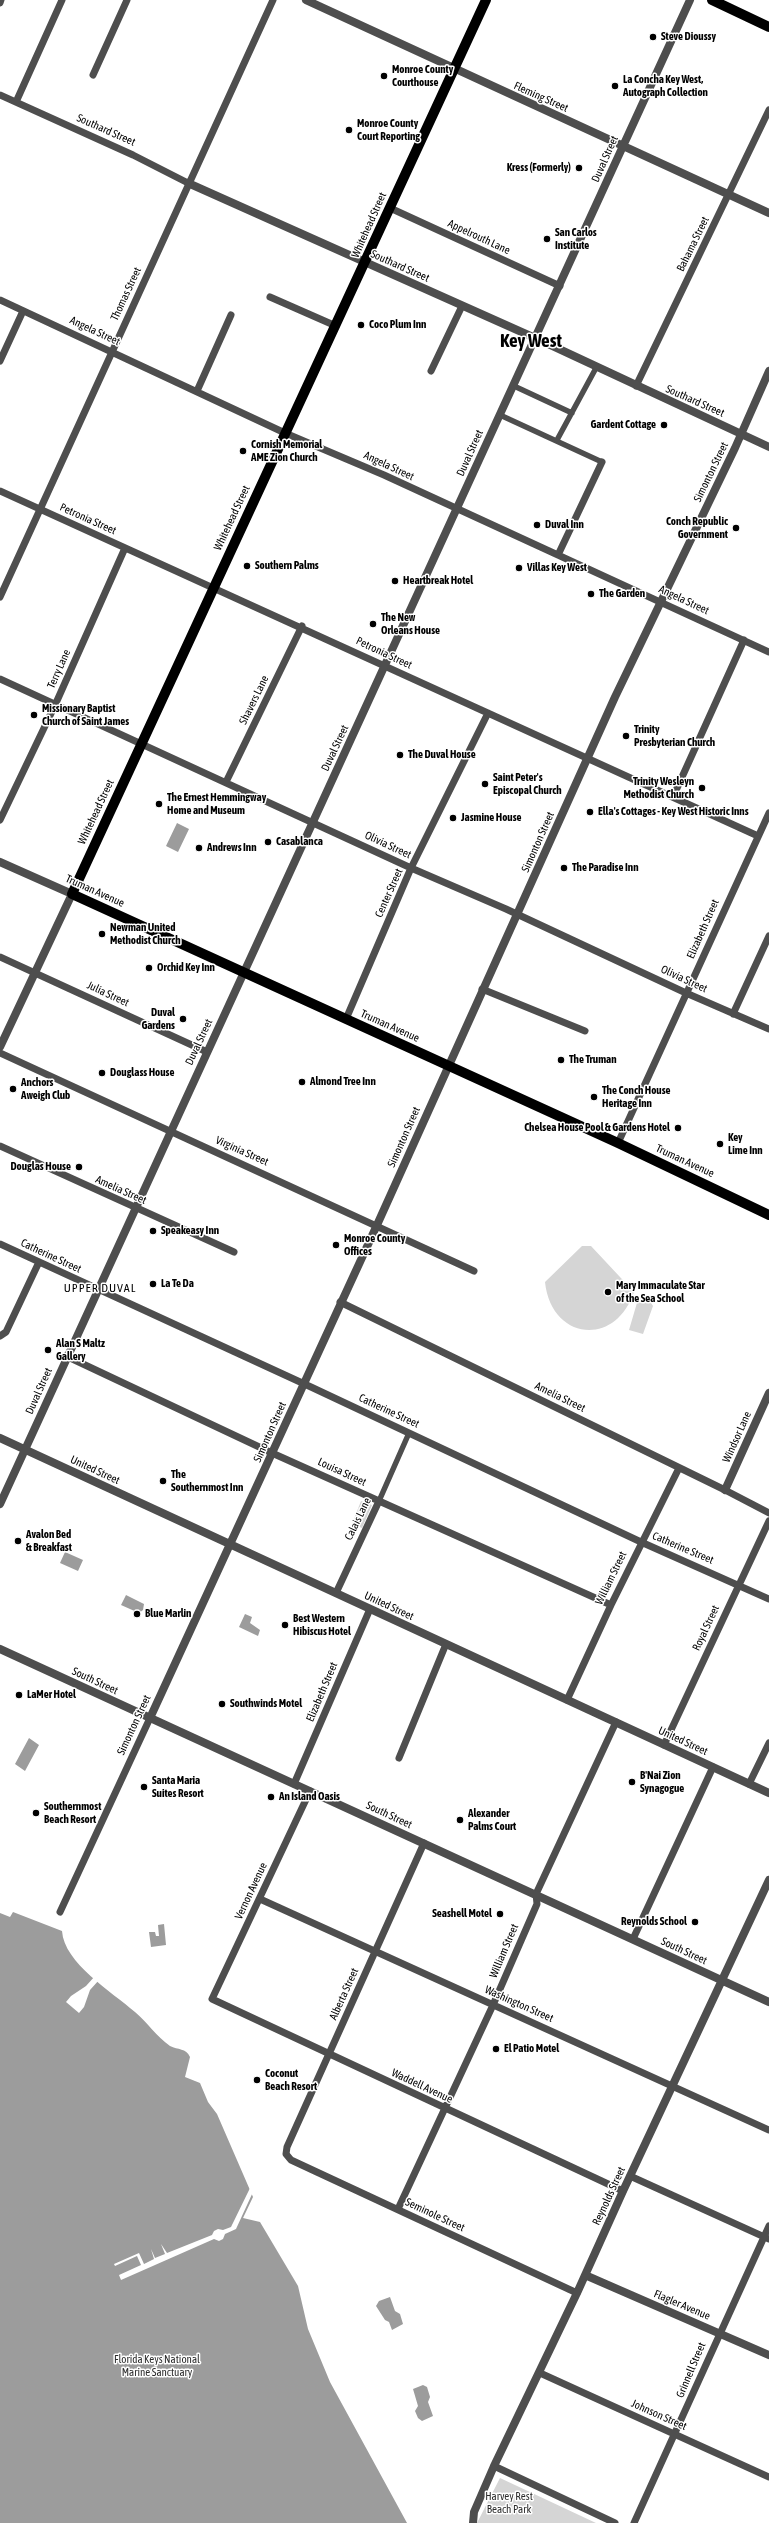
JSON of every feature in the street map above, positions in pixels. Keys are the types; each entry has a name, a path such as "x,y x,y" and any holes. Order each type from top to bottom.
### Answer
{"main road":[{"name":"Whitehead Street","path":"72,894 140,744 215,588 215,582 366,262 453,69 486,0"},
{"path":"712,0 769,27"},
{"name":"Truman Avenue","path":"72,894 618,1143 769,1215"}],"street":[{"path":"16,102 62,0"},
{"path":"93,75 127,0"},
{"name":"Thomas Street","path":"0,597 273,0"},
{"name":"Fleming Street","path":"306,0 453,69 769,213"},
{"name":"Duval Street","path":"0,1504 66,1356 536,339 690,0"},
{"name":"Southard Street","path":"0,95 133,155 188,183 536,339 769,447"},
{"name":"Bahama Street","path":"636,386 769,110"},
{"name":"Appelrouth Lane","path":"390,208 560,286"},
{"path":"270,297 336,326"},
{"name":"Angela Street","path":"0,300 285,433 384,475 457,510 660,601 769,652"},
{"path":"431,371 462,306"},
{"path":"0,361 23,311"},
{"path":"197,391 231,315"},
{"path":"557,440 596,368"},
{"name":"Simonton Street","path":"60,1912 216,1572 231,1546 340,1302 377,1225 482,989 660,601 741,434 769,371"},
{"path":"514,386 572,413"},
{"path":"500,415 602,462 558,555"},
{"name":"Petronia Street","path":"0,491 302,626 384,666 673,796 758,836"},
{"name":"Terry Lane","path":"0,820 56,703 125,548"},
{"name":"Shavers Lane","path":"226,782 302,626"},
{"path":"673,796 744,640"},
{"name":"Olivia Street","path":"0,679 56,703 140,744 226,782 411,868 517,914 686,993 769,1029"},
{"name":"Center Street","path":"346,1019 411,868 488,713"},
{"name":"Elizabeth Street","path":"618,1143 769,814"},
{"name":"Truman Avenue","path":"0,862 72,894"},
{"name":"Whitehead Street","path":"0,1047 72,894"},
{"path":"733,1014 769,936"},
{"name":"Julia Street","path":"0,957 207,1052"},
{"path":"482,989 585,1031"},
{"name":"Virginia Street","path":"0,1053 474,1270"},
{"name":"Amelia Street","path":"0,1146 234,1252"},
{"name":"Catherine Street","path":"0,1244 304,1384 641,1542 769,1599"},
{"path":"1,1336 6,1332 39,1262"},
{"name":"Amelia Street","path":"340,1302 725,1490 769,1513"},
{"name":"Louisa Street","path":"66,1356 272,1453 611,1605"},
{"name":"Windsor Lane","path":"725,1490 766,1405 769,1393"},
{"name":"Calais Lane","path":"336,1593 380,1502 409,1433"},
{"name":"United Street","path":"0,1438 231,1546 769,1793"},
{"name":"William Street","path":"567,1700 641,1542 679,1468"},
{"name":"Royal Street","path":"664,1744 738,1584 769,1521"},
{"name":"Elizabeth Street","path":"294,1784 370,1609"},
{"path":"399,1758 446,1644"},
{"name":"South Street","path":"0,1650 536,1894 769,2002"},
{"name":"William Street","path":"398,2209 493,2005 537,1904 536,1894 616,1722"},
{"path":"749,1784 769,1743"},
{"path":"633,1939 713,1767"},
{"name":"Vernon Avenue","path":"212,1999 310,1791"},
{"name":"Alberta Street","path":"286,2154 287,2147 424,1844"},
{"name":"Reynolds Street","path":"473,2523 474,2512 494,2466 540,2373 623,2191 674,2086 722,1981 766,1896 769,1880"},
{"name":"Washington Street","path":"260,1899 769,2130"},
{"name":"Waddell Avenue","path":"212,1999 623,2191"},
{"name":"Seminole Street","path":"286,2154 290,2160 577,2293"},
{"path":"630,2176 766,2238"},
{"name":"Grinnell Street","path":"634,2523 675,2434 719,2332 766,2238 769,2226"},
{"name":"Flagler Avenue","path":"585,2275 769,2355"},
{"name":"Johnson Street","path":"540,2373 769,2477"},
{"path":"494,2466 615,2523"}],"green space":[{"path":"582,1246 591,1246 634,1292 625,1310 613,1322 599,1329 585,1330 571,1325 559,1316 550,1301 545,1282"},
{"path":"639,1296 650,1301 653,1306 643,1334 629,1330"},
{"path":"361,1501 372,1505 362,1528 352,1524"},
{"name":"Harvey Rest Beach Park","path":"500,2478 596,2523 477,2523"}],"shaded area":[{"path":"177,823 189,829 178,852 166,846"},
{"path":"65,1552 83,1560 78,1571 60,1563"},
{"path":"126,1595 144,1604 143,1610 139,1613 121,1605"},
{"path":"245,1614 252,1617 250,1623 260,1630 258,1636 239,1627"},
{"path":"29,1738 39,1745 25,1771 15,1764"},
{"name":"Florida Keys National Marine Sanctuary","path":"13,1912 62,1931 65,1943 71,1954 91,1976 144,2020 165,2042 170,2046 186,2052 190,2057 185,2077 200,2083 208,2102 217,2114 253,2197 243,2218 260,2222 298,2286 308,2329 330,2382 407,2523 0,2523 0,1913 10,1917"},
{"path":"164,1924 166,1945 151,1947 149,1932 155,1932 156,1936 159,1936 158,1925"},
{"path":"390,2297 395,2311 400,2314 403,2324 392,2330 389,2322 385,2320 376,2306 379,2301"},
{"path":"423,2385 427,2387 430,2397 428,2402 433,2416 422,2421 418,2418 415,2411 418,2406 413,2389"}],"pier":[{"path":"95,1976 99,1980 90,1990 84,2007 79,2013 66,2002 71,1996 86,1986"},
{"path":"251,2186 253,2192 236,2229 225,2234 223,2239 219,2241 214,2239 121,2280 119,2275 141,2265 137,2256 115,2266 114,2264 139,2253 144,2264 154,2259 151,2249 155,2258 165,2254 161,2244 167,2253 212,2235 214,2231 218,2229 223,2230 231,2227"}],"place":[{"name":"Steve Dioussy","path":"653,37"},
{"name":"Monroe County Courthouse","path":"384,76"},
{"name":"La Concha Key West, Autograph Collection","path":"615,86"},
{"name":"Monroe County Court Reporting","path":"349,130"},
{"name":"Kress (Formerly)","path":"579,168"},
{"name":"San Carlos Institute","path":"547,239"},
{"name":"Coco Plum Inn","path":"361,325"},
{"name":"Gardent Cottage","path":"664,425"},
{"name":"Cornish Memorial AME Zion Church","path":"243,451"},
{"name":"Duval Inn","path":"537,525"},
{"name":"Conch Republic Government","path":"736,528"},
{"name":"Southern Palms","path":"247,566"},
{"name":"Villas Key West","path":"519,568"},
{"name":"Heartbreak Hotel","path":"395,581"},
{"name":"The Garden","path":"591,594"},
{"name":"The New Orleans House","path":"373,624"},
{"name":"Missionary Baptist Church of Saint James","path":"34,715"},
{"name":"Trinity Presbyterian Church","path":"626,736"},
{"name":"The Duval House","path":"400,755"},
{"name":"Saint Peter's Episcopal Church","path":"485,784"},
{"name":"Trinity Wesleyn Methodist Church","path":"702,788"},
{"name":"The Ernest Hemmingway Home and Museum","path":"159,804"},
{"name":"Ella's Cottages - Key West Historic Inns","path":"590,812"},
{"name":"Jasmine House","path":"453,818"},
{"name":"Casablanca","path":"268,842"},
{"name":"Andrews Inn","path":"199,848"},
{"name":"The Paradise Inn","path":"564,868"},
{"name":"Newman United Methodist Church","path":"102,934"},
{"name":"Orchid Key Inn","path":"149,968"},
{"name":"Duval Gardens","path":"183,1019"},
{"name":"The Truman","path":"561,1060"},
{"name":"Douglass House","path":"102,1073"},
{"name":"Almond Tree Inn","path":"302,1082"},
{"name":"Anchors Aweigh Club","path":"13,1089"},
{"name":"The Conch House Heritage Inn","path":"594,1097"},
{"name":"Chelsea House Pool & Gardens Hotel","path":"678,1128"},
{"name":"Key Lime Inn","path":"720,1144"},
{"name":"Douglas House","path":"79,1167"},
{"name":"Speakeasy Inn","path":"153,1231"},
{"name":"Monroe County Offices","path":"336,1245"},
{"name":"La Te Da","path":"153,1284"},
{"name":"Mary Immaculate Star of the Sea School","path":"608,1292"},
{"name":"Alan S Maltz Gallery","path":"48,1350"},
{"name":"The Southernmost Inn","path":"163,1481"},
{"name":"Avalon Bed & Breakfast","path":"18,1541"},
{"name":"Blue Marlin","path":"137,1614"},
{"name":"Best Western Hibiscus Hotel","path":"285,1625"},
{"name":"LaMer Hotel","path":"19,1695"},
{"name":"Southwinds Motel","path":"222,1704"},
{"name":"B'Nai Zion Synagogue","path":"632,1782"},
{"name":"Santa Maria Suites Resort","path":"144,1787"},
{"name":"An Island Oasis","path":"271,1797"},
{"name":"Southernmost Beach Resort","path":"36,1813"},
{"name":"Alexander Palms Court","path":"460,1820"},
{"name":"Seashell Motel","path":"500,1914"},
{"name":"Reynolds School","path":"695,1922"},
{"name":"El Patio Motel","path":"496,2049"},
{"name":"Coconut Beach Resort","path":"257,2080"}],"district":[{"name":"Key West","path":"531,341"},
{"name":"UPPER DUVAL","path":"100,1288"}]}
